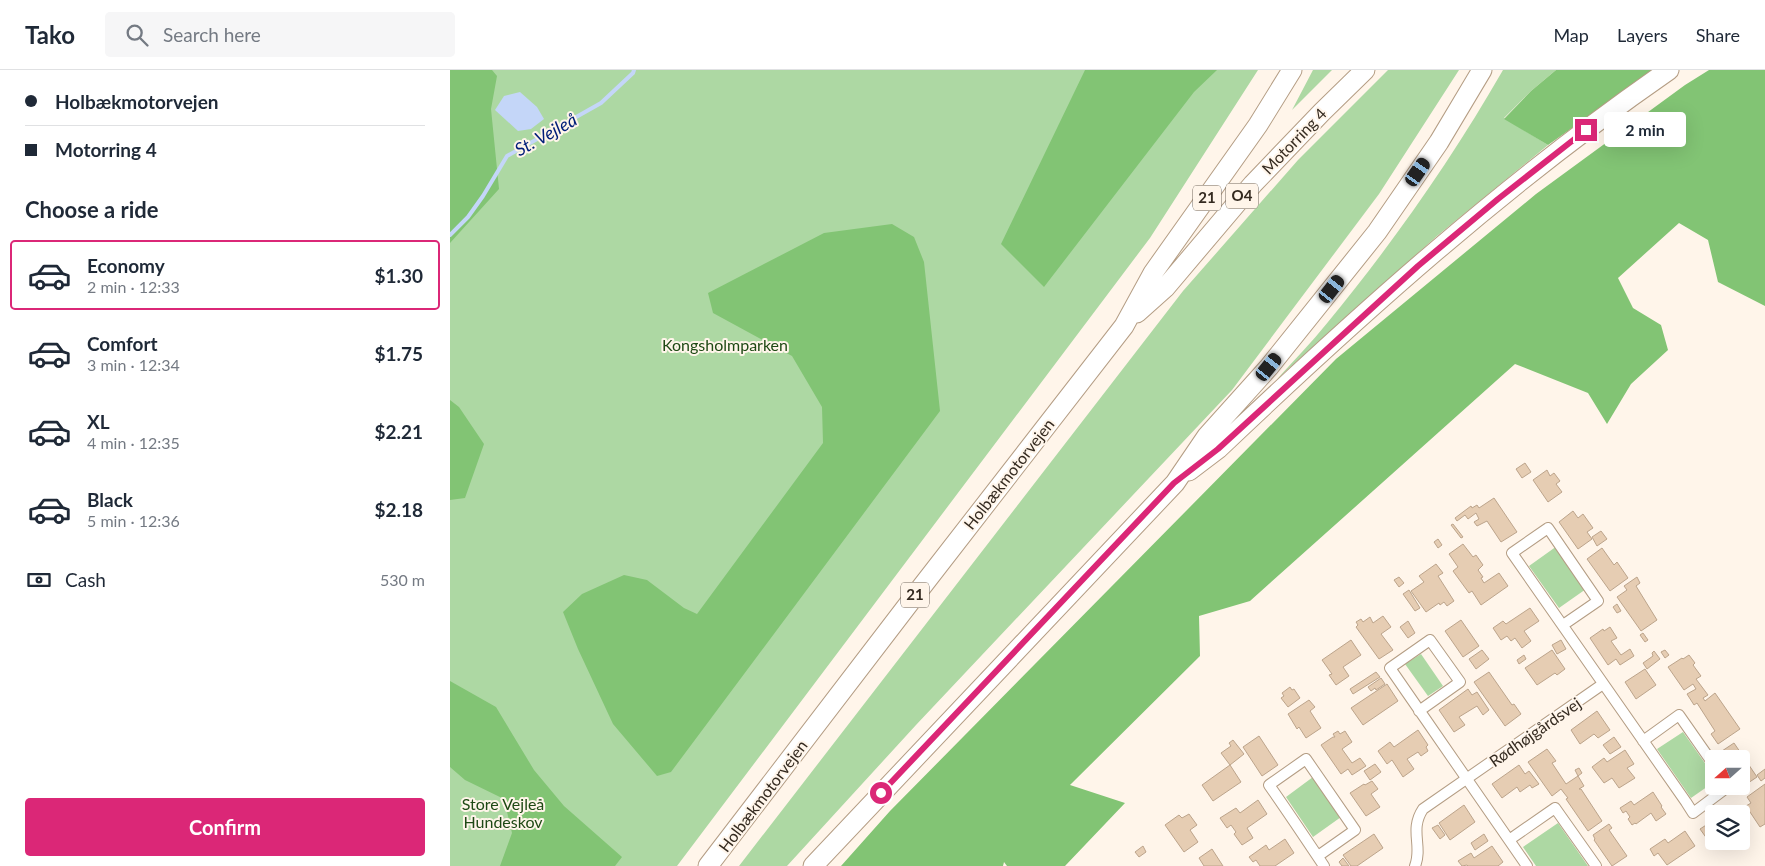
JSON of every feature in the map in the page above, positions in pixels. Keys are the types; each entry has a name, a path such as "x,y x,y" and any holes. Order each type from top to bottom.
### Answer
{"highway":[{"name":"Holbækmotorvejen","path":"708,866 1124,326 1154,273 1258,124 1292,70"},
{"name":"Motorring 4","path":"1124,326 1165,288 1259,178 1365,70"},
{"path":"813,866 1174,483 1207,436 1269,367 1377,232 1439,142 1482,70"},
{"path":"1174,483 1218,449 1439,248 1586,130 1669,70"}],"street":[{"path":"1563,625 1598,601 1548,528 1512,553 1693,813 1717,795"},
{"path":"1419,710 1460,682 1430,640 1390,668 1419,710 1467,779 1527,866"},
{"name":"Rødhøjgårdsvej","path":"1415,866 1418,857 1416,825 1423,809 1603,684"},
{"path":"1643,741 1680,716 1705,751"},
{"path":"1318,856 1355,830 1306,759 1269,785 1324,866"},
{"path":"1509,840 1556,808 1596,866"}],"green space":[{"name":"Kongsholmparken","path":"450,70 1258,70 1150,238 677,866 450,866"},
{"path":"450,70 492,70 497,76 491,109 499,189 450,243"},
{"path":"1085,70 1217,70 1194,92 1044,287 1001,244"},
{"path":"1313,70 1332,70 1292,110"},
{"path":"1388,70 1459,70 1379,194 1232,390 916,725 787,866 739,866 1183,291 1298,160"},
{"path":"1503,70 1556,70 1531,91 1504,118 1548,145 1437,236 1277,379 1328,322 1376,262 1421,200 1484,103"},
{"path":"1556,70 1654,70 1548,145 1504,119 1531,91"},
{"path":"1709,70 1765,70 1765,306 1718,282 1708,240 1679,223 1618,278 1633,308 1661,325 1668,350 1631,384 1607,424 1588,393 1515,364 1250,601 1199,616 1200,656 1070,785 1125,803 1065,866 1007,866 1004,862 1003,866 841,866 890,811 1336,359 1536,194 1685,85"},
{"path":"892,224 914,237 924,262 940,411 671,772 657,776 613,724 563,612 582,594 624,575 647,580 684,608 697,614 823,443 822,407 792,356 713,313 708,293 824,233"},
{"path":"450,400 459,407 484,444 465,498 450,500"},
{"path":"1557,546 1586,589 1559,608 1529,566"},
{"path":"1421,654 1443,686 1428,696 1405,664"},
{"name":"Store Vejleå Hundeskov","path":"450,681 496,707 534,770 564,806 622,857 615,866 500,866 512,833 504,799 465,780 450,767"},
{"path":"1683,732 1705,763 1705,788 1691,798 1657,749"},
{"path":"1313,777 1341,817 1313,837 1286,797"},
{"path":"1558,823 1588,866 1536,866 1523,847"}],"water":[{"path":"520,92 537,107 544,119 531,129 518,131 495,110 504,96"}],"building":[{"path":"1525,463 1531,472 1522,478 1516,469"},
{"path":"1547,470 1550,476 1554,473 1560,481 1556,484 1562,492 1548,502 1533,480"},
{"path":"1494,498 1517,532 1501,542 1487,521 1477,526 1474,522 1479,519 1476,513 1468,519 1465,515 1457,521 1455,518 1471,506 1472,508 1477,505 1479,508"},
{"path":"1573,511 1578,518 1583,514 1593,528 1587,532 1592,539 1578,549 1559,522"},
{"path":"1453,524 1463,537 1461,538 1451,525"},
{"path":"1601,531 1607,539 1597,546 1592,537"},
{"path":"1438,539 1442,545 1438,548 1434,542"},
{"path":"1463,544 1473,557 1476,555 1483,565 1478,570 1483,577 1481,578 1484,583 1499,573 1508,586 1481,605 1472,591 1469,593 1453,571 1458,567 1449,554"},
{"path":"1602,548 1614,565 1617,562 1628,578 1610,591 1587,559"},
{"path":"1436,564 1443,573 1438,576 1454,601 1447,606 1444,602 1440,605 1439,603 1426,612 1411,591 1424,582 1419,576"},
{"path":"1399,577 1404,583 1399,587 1394,580"},
{"path":"1637,577 1640,583 1636,586 1657,620 1641,631 1617,597 1627,590 1624,586"},
{"path":"1409,590 1420,608 1415,611 1403,594"},
{"path":"1617,604 1621,611 1617,613 1613,607"},
{"path":"1530,608 1539,621 1524,631 1531,641 1522,648 1515,638 1511,641 1507,636 1501,640 1493,628 1503,621 1506,624"},
{"path":"1383,616 1391,627 1381,634 1393,650 1379,659 1356,627 1358,625 1356,622 1361,619 1363,622 1370,617 1373,623"},
{"path":"1461,620 1479,646 1463,657 1445,631"},
{"path":"1408,621 1415,633 1408,638 1400,627"},
{"path":"1610,627 1617,638 1611,641 1621,655 1630,649 1634,656 1620,665 1616,659 1608,665 1590,638 1603,629 1604,631"},
{"path":"1643,633 1648,640 1645,642 1640,635"},
{"path":"1351,640 1361,655 1343,667 1349,676 1336,685 1329,675 1332,674 1322,660"},
{"path":"1561,640 1566,649 1557,654 1552,645"},
{"path":"1482,650 1489,659 1476,669 1469,659"},
{"path":"1552,650 1565,669 1537,685 1525,668"},
{"path":"1665,650 1669,655 1665,658 1661,652"},
{"path":"1654,651 1660,659 1647,669 1643,663 1653,656 1652,653"},
{"path":"1524,655 1526,659 1519,664 1517,660"},
{"path":"1689,655 1701,676 1696,679 1708,695 1703,698 1705,701 1715,693 1740,729 1718,744 1711,734 1715,731 1697,703 1694,705 1687,694 1696,689 1693,684 1684,690 1668,667"},
{"path":"1645,669 1656,685 1636,699 1625,682"},
{"path":"1376,672 1380,677 1353,694 1350,689"},
{"path":"1489,672 1512,705 1514,704 1521,714 1505,726 1474,682"},
{"path":"1381,678 1385,684 1371,691 1368,687"},
{"path":"1387,684 1398,701 1363,725 1351,708"},
{"path":"1290,687 1292,690 1294,689 1300,698 1288,707 1281,698 1284,696 1282,693"},
{"path":"1468,689 1472,695 1477,692 1489,710 1483,715 1477,706 1459,717 1465,725 1454,732 1439,710"},
{"path":"1309,700 1315,707 1310,711 1321,728 1306,738 1299,727 1297,729 1288,714"},
{"path":"1597,711 1610,730 1598,738 1594,734 1580,744 1571,730"},
{"path":"1418,730 1428,745 1426,747 1428,751 1421,756 1418,752 1407,759 1414,769 1403,777 1392,760 1387,764 1378,751 1390,742 1394,747"},
{"path":"1338,731 1340,734 1345,731 1352,742 1342,749 1352,763 1360,758 1366,766 1352,775 1348,769 1341,774 1321,745 1335,737 1333,734"},
{"path":"1259,736 1278,765 1262,776 1243,747"},
{"path":"1614,737 1621,747 1610,754 1603,745"},
{"path":"1233,740 1244,754 1230,765 1221,753 1231,746 1229,743"},
{"path":"1734,743 1739,750 1724,750"},
{"path":"1547,749 1556,761 1552,763 1566,784 1578,776 1584,786 1579,789 1581,789 1602,821 1588,831 1561,789 1552,796 1528,762"},
{"path":"1625,750 1634,764 1627,768 1635,778 1619,788 1612,778 1604,783 1592,767 1604,758 1607,762"},
{"path":"1375,764 1381,772 1370,780 1364,771"},
{"path":"1230,765 1241,782 1213,801 1202,785"},
{"path":"1519,765 1525,774 1529,771 1539,784 1532,788 1530,785 1520,792 1517,787 1502,798 1492,784"},
{"path":"1750,767 1757,777 1750,782"},
{"path":"1579,768 1582,773 1578,776 1575,770"},
{"path":"1765,769 1765,778 1761,781 1757,775"},
{"path":"1372,781 1378,789 1371,794 1380,807 1366,816 1350,793"},
{"path":"1765,784 1765,824 1760,827 1750,812 1750,805 1748,805 1751,803 1747,797"},
{"path":"1653,792 1666,814 1656,821 1651,813 1632,825 1626,811 1623,813 1620,808 1631,801 1634,805"},
{"path":"1258,800 1267,814 1247,828 1253,838 1242,845 1234,834 1236,832 1231,825 1227,828 1220,818 1236,808 1240,813"},
{"path":"1464,805 1475,822 1450,840 1439,823"},
{"path":"1189,814 1197,825 1190,830 1198,842 1184,852 1165,825 1179,815 1182,818"},
{"path":"1609,824 1612,828 1609,830 1627,856 1612,866 1594,840 1593,835"},
{"path":"1438,825 1445,835 1440,839 1432,828"},
{"path":"1705,826 1705,836 1700,829"},
{"path":"1685,831 1695,846 1667,865 1658,853 1654,856 1650,849 1665,839 1668,843"},
{"path":"1374,834 1383,848 1357,866 1351,866 1343,855"},
{"path":"1484,834 1488,841 1475,850 1471,843"},
{"path":"1285,839 1294,853 1275,866 1260,866 1256,860 1253,862 1249,857 1266,845 1269,850"},
{"path":"1143,846 1146,852 1139,857 1135,852"},
{"path":"1492,846 1503,862 1498,866 1462,866 1458,861 1471,853 1474,858"},
{"path":"1212,849 1223,866 1204,866 1199,858"},
{"path":"1343,858 1349,866 1342,866 1339,862"}],"waterway":[{"name":"St. Vejleå","path":"450,235 468,217 507,156 601,103 634,70"}],"route":[{"path":"881,793 1174,483 1218,449 1418,266 1498,199 1586,130"}]}
